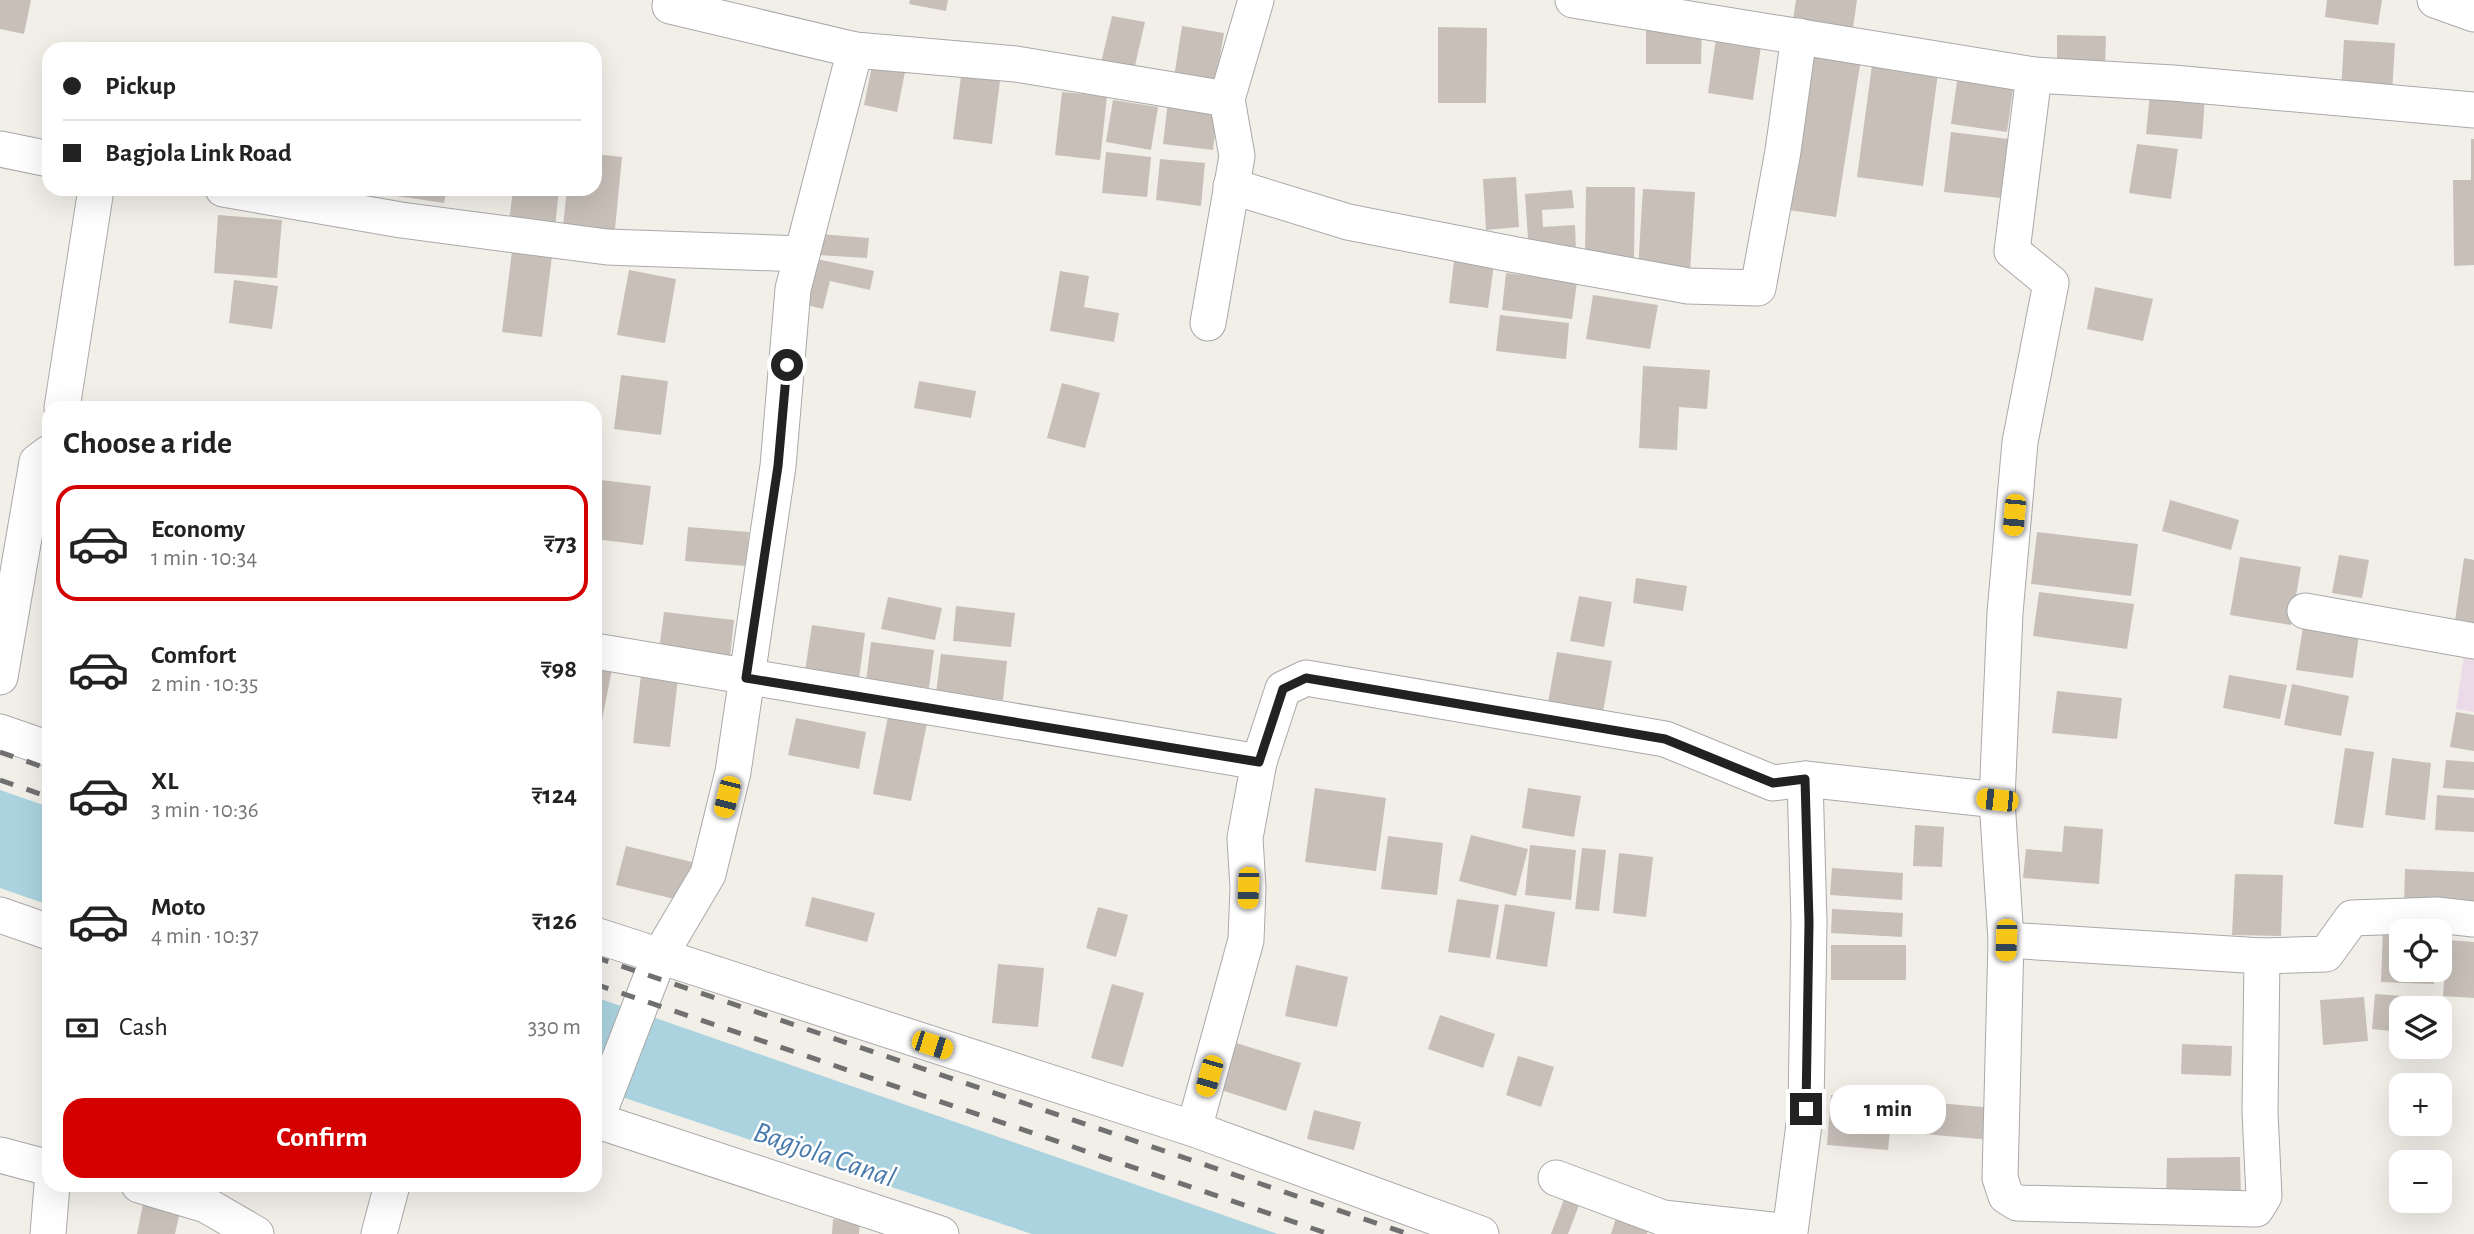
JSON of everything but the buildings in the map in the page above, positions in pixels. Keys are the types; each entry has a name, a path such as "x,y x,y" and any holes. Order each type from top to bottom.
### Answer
{"street":[{"path":"1208,323 1237,156 1227,99 1256,0"},
{"path":"1573,0 2034,75 2173,83 2474,110"},
{"path":"2435,0 2474,14"},
{"path":"662,2 855,50 1016,64 1227,99"},
{"path":"1231,186 1348,222 1511,254 1688,286 1758,288 1783,152 1799,36"},
{"path":"602,1104 659,957 708,874 733,772 778,466 793,289 855,50"},
{"path":"2034,75 2012,251 2051,283 2020,442 2005,613 1997,800 2006,940 2000,1178 2006,1196 2017,1203 2256,1209 2264,1196 2260,1111 2262,956"},
{"path":"0,149 42,158"},
{"path":"63,401 95,196"},
{"path":"263,196 401,220 607,247 802,254"},
{"path":"0,677 37,462 42,459"},
{"path":"2305,611 2474,641"},
{"path":"602,652 1259,762"},
{"path":"1194,1129 1246,940 1248,888 1245,838 1259,762 1283,689 1306,678 1665,739 1773,783 1805,779 1997,800"},
{"path":"0,732 42,747"},
{"path":"1556,1178 1663,1219 1790,1232 1806,1109 1809,922 1805,779"},
{"path":"0,915 42,930"},
{"path":"2006,940 2262,956 2326,954 2352,918 2437,915 2474,919"},
{"path":"602,937 1194,1129 1480,1234"},
{"path":"602,1119 933,1233"},
{"path":"0,1155 42,1166"},
{"path":"48,1234 51,1192"},
{"path":"162,1192 206,1205 256,1234"},
{"path":"379,1234 390,1192"}],"shaded area":[{"path":"2465,649 2474,651 2474,712 2456,709"}],"water":[{"path":"0,790 42,805 42,903 0,888"},
{"name":"Bagjola Canal","path":"602,999 1278,1234 1032,1234 602,1090"}],"railway":[{"path":"0,752 42,767"},
{"path":"0,780 42,795"},
{"path":"602,959 1408,1234"},
{"path":"602,986 1329,1234"}],"route":[{"path":"787,365 778,466 746,678 1259,762 1283,689 1306,678 1665,739 1773,783 1805,779 1809,922 1806,1109"}]}
